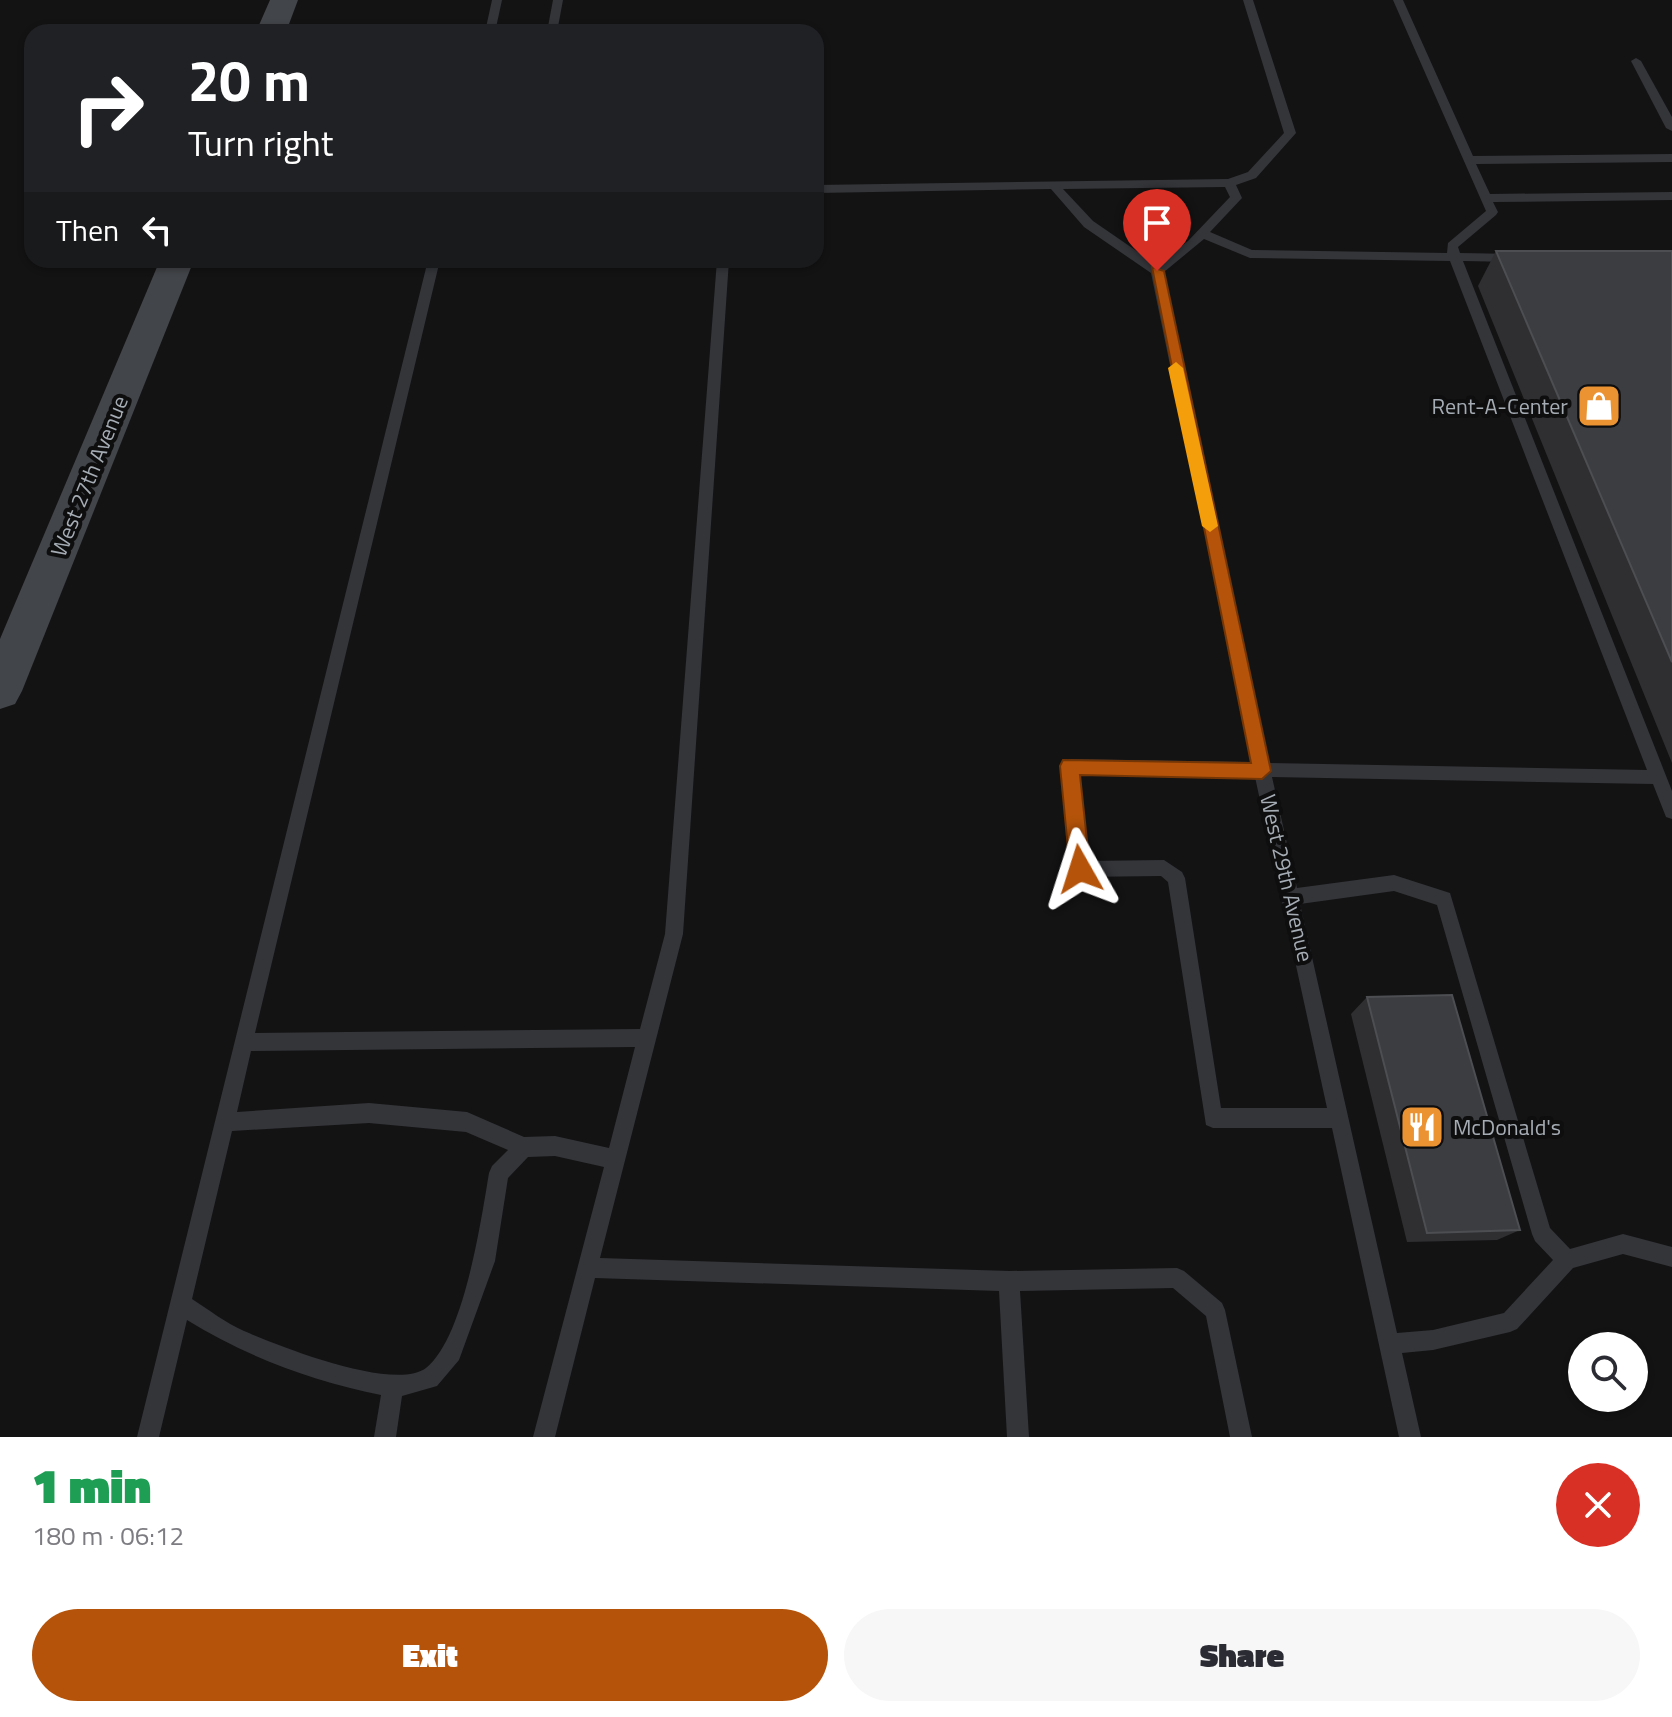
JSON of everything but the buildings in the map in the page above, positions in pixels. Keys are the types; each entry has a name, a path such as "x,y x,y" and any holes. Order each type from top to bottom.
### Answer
{"street":[{"path":"274,24 284,0"},
{"name":"West 27th Avenue","path":"0,691 174,268"}],"lane":[{"path":"492,24 497,0"},
{"path":"554,24 558,0"},
{"path":"824,189 1229,183 1252,175 1290,133 1248,0"},
{"path":"1398,0 1492,212 1452,246 1454,255 1672,812"},
{"path":"1636,61 1672,128"},
{"path":"1469,160 1672,158"},
{"path":"1055,186 1068,207 1097,233 1157,271 1236,198 1229,183"},
{"path":"1486,198 1672,196"},
{"path":"1201,233 1250,254 1454,255 1534,259"},
{"path":"148,1437 432,268"},
{"path":"544,1437 674,934 722,268"},
{"name":"West 29th Avenue","path":"1157,271 1262,771 1410,1437"},
{"path":"1340,1118 1213,1118 1176,878 1164,868 1080,869 1070,766 1658,777"},
{"path":"1292,897 1394,883 1444,899 1542,1234 1567,1260"},
{"path":"244,1042 648,1038"},
{"path":"225,1122 369,1113 467,1122 524,1147 555,1146 617,1160"},
{"path":"180,1304 236,1338 335,1375 393,1387 430,1379 452,1353 485,1261 499,1173 524,1147"},
{"path":"1390,1344 1433,1340 1510,1322 1567,1260 1623,1244 1672,1257"},
{"path":"589,1268 1009,1281 1177,1278 1215,1310 1241,1437"},
{"path":"1009,1281 1018,1437"},
{"path":"385,1437 393,1387"}],"slow traffic":[{"path":"1176,368 1210,526"}],"place":[{"name":"Rent-A-Center","path":"1599,406"},
{"name":"McDonald's","path":"1422,1127"}],"route":[{"path":"1080,869 1070,766 1262,771 1157,271"}]}
